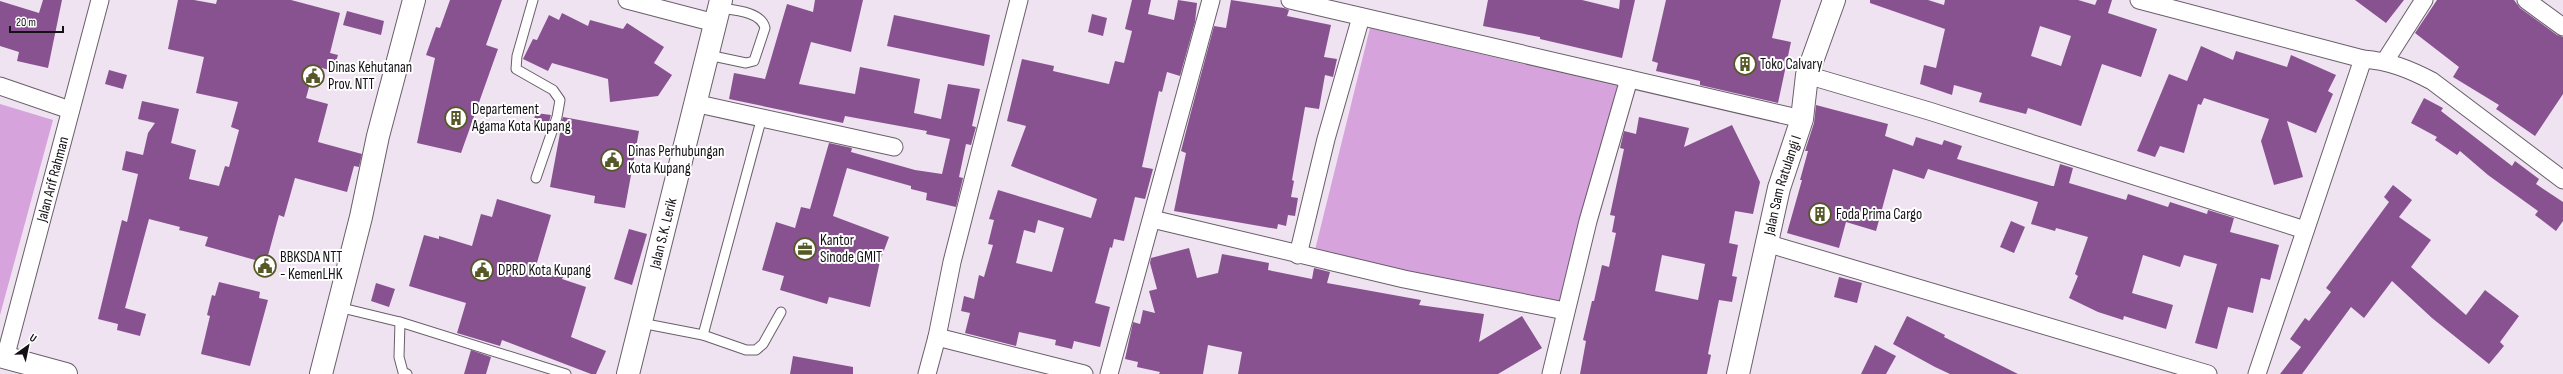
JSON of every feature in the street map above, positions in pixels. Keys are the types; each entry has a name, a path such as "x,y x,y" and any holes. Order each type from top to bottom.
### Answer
{"main road":[{"path":"321,374 361,217 378,136 414,0"},
{"name":"Jalan Sam Ratulangi I","path":"1738,374 1779,188 1802,119 1807,75 1834,0"},
{"name":"Jalan S.K. Lerik","path":"628,374 718,11"},
{"path":"3,357 66,374"}],"street":[{"name":"Jalan Arif Rahman","path":"3,357 100,0"},
{"path":"627,0 718,11"},
{"path":"927,374 937,337 952,262 1019,0"},
{"path":"1109,374 1211,0"},
{"path":"1290,0 1802,119"},
{"path":"2139,0 2363,59 2385,61 2411,70 2432,81 2563,180"},
{"path":"2385,61 2424,0"},
{"path":"2526,0 2563,27"},
{"path":"1298,255 1326,139 1361,17"},
{"path":"2257,374 2363,59"},
{"path":"1807,75 1929,111 2305,230"},
{"path":"1551,374 1565,311 1629,79"},
{"path":"0,86 70,110"},
{"path":"694,103 894,147"},
{"path":"1152,219 1298,255 1565,311"},
{"path":"1766,243 2208,374"},
{"path":"937,337 1084,374"}],"lane":[{"path":"533,0 517,56 516,69 553,90 560,100 557,117 536,178"},
{"path":"708,56 746,63 754,61 766,28 761,21 740,10 718,11"},
{"path":"703,335 762,117"},
{"path":"338,307 400,322 560,373"},
{"path":"641,323 703,335 746,350 756,350 763,344 781,312"},
{"path":"400,322 399,357 403,372 407,374"}],"shaded area":[{"path":"1370,28 1625,88 1572,310 1313,258"},
{"path":"0,104 53,120 0,315"}],"building":[{"path":"43,0 62,0 48,68 17,61 19,52 0,46 0,1 39,13"},
{"path":"178,0 194,0 216,4 217,0 291,0 340,13 330,53 338,55 333,71 315,66 306,98 328,104 318,142 362,154 359,167 354,166 347,192 295,178 284,217 279,215 266,263 205,246 208,237 179,230 180,227 149,219 125,308 146,314 140,336 117,330 118,324 98,319 122,220 127,222 138,174 122,170 126,151 143,155 148,133 155,123 138,119 142,101 179,109 171,143 196,150 189,179 219,186 225,166 229,167 239,130 231,127 238,102 196,93 204,57 168,49"},
{"path":"450,0 502,0 486,45 498,49 461,153 417,143 435,58 426,55 436,27 440,28"},
{"path":"815,0 863,0 851,52 811,42 799,84 855,94 860,67 920,79 914,113 941,119 948,84 980,89 972,126 976,127 971,145 966,144 959,177 963,178 956,207 926,200 927,193 911,189 911,186 847,168 833,216 889,237 880,261 870,307 829,297 827,304 780,290 784,276 762,270 776,222 795,228 801,207 810,209 829,143 852,148 851,152 915,170 942,174 950,139 926,134 927,131 845,116 843,123 729,99 734,73 765,79 787,4 813,12"},
{"path":"1132,0 1151,0 1148,14 1174,20 1178,0 1197,3 1195,22 1180,76 1167,72 1162,92 1159,91 1142,167 1153,169 1145,199 1135,197 1124,241 1114,239 1112,248 1110,247 1095,303 1110,307 1100,347 1074,341 1072,349 1055,345 1056,340 1019,332 1016,346 965,333 970,313 961,311 964,296 974,299 979,275 984,277 993,245 988,244 994,220 989,219 998,190 1091,218 1097,199 1011,166 1026,126 1007,121 1022,59 1054,66 1053,71 1109,84 1115,61 1124,63 1132,31 1125,29","holes":["1038,220 1064,228 1052,272 1016,263 1024,230 1035,233"]},
{"path":"1231,0 1284,8 1289,10 1287,16 1331,25 1324,57 1337,59 1333,77 1325,75 1319,109 1305,107 1292,180 1294,181 1291,197 1298,198 1295,216 1288,215 1286,226 1278,224 1277,229 1174,211 1186,153 1181,151 1214,26 1226,28"},
{"path":"1488,0 1582,0 1619,9 1620,0 1635,0 1622,58 1540,39 1540,37 1483,26"},
{"path":"1666,0 1781,0 1772,38 1791,42 1778,103 1700,85 1700,81 1656,71 1658,63 1652,61"},
{"path":"1870,0 1928,0 1944,5 1945,0 2078,0 2095,5 2097,0 2112,0 2108,13 2157,29 2141,77 2102,64 2081,126 2028,108 2026,114 1979,102 1982,93 1954,85 1952,95 1920,84 1924,65 1936,68 1945,29 1870,3","holes":["2040,26 2071,36 2061,66 2031,56"]},
{"path":"2355,0 2404,0 2386,23"},
{"path":"2437,0 2514,0 2520,8 2557,35 2563,37 2563,94 2535,136 2496,109 2499,105 2453,77 2459,67 2415,33"},
{"path":"347,11 384,21 381,35 343,25"},
{"path":"562,13 588,26 590,20 623,29 627,23 664,47 654,63 672,75 658,96 610,102 608,79 552,63 548,71 523,59 533,39 537,40 549,15 559,20"},
{"path":"1092,14 1107,18 1103,36 1088,32"},
{"path":"894,15 990,35 984,66 887,46"},
{"path":"2201,46 2233,60 2236,51 2287,67 2291,55 2336,75 2328,91 2333,94 2316,133 2287,121 2303,177 2274,185 2261,141 2269,119 2204,98 2201,105 2198,104 2184,153 2160,146 2155,157 2137,151 2169,74 2187,81"},
{"path":"109,70 127,75 123,89 105,84"},
{"path":"2424,98 2443,108 2441,111 2512,166 2515,161 2539,179 2536,184 2563,202 2563,221 2556,231 2535,215 2538,211 2488,175 2460,151 2457,155 2435,140 2437,137 2411,123"},
{"path":"1816,105 1888,124 1885,136 1913,146 1916,137 1942,145 1944,140 1962,146 1957,159 2052,186 2054,186 2060,164 2073,168 2069,183 2126,200 2128,194 2168,207 2170,202 2207,214 2208,210 2234,218 2230,232 2279,245 2270,280 2261,278 2253,313 2228,307 2217,349 2195,343 2217,264 2184,255 2180,267 2143,255 2132,293 2173,305 2166,329 2124,316 2123,320 2098,312 2069,298 2078,276 2075,274 2088,237 2056,228 2055,231 2031,224 2038,202 1928,169 1924,179 1893,169 1876,231 1846,222 1839,248 1787,233 1802,180 1800,180 1808,151 1805,151 1814,123"},
{"path":"536,113 551,115 547,129 532,124"},
{"path":"563,117 639,131 625,208 594,203 595,196 550,187 560,133 558,133"},
{"path":"1639,117 1689,128 1684,147 1732,125 1760,182 1753,214 1735,211 1729,243 1738,245 1732,276 1737,277 1732,302 1719,300 1708,354 1711,355 1707,374 1580,374 1586,341 1583,340 1592,301 1594,301 1602,265 1609,267 1616,233 1612,232 1615,216 1610,215 1624,149 1620,148 1624,131 1636,134","holes":["1662,255 1705,264 1698,300 1655,291"]},
{"path":"2393,185 2412,200 2399,217 2431,240 2411,267 2466,315 2485,290 2519,316 2500,342 2504,346 2489,364 2432,318 2392,281 2364,318 2351,307 2302,374 2280,374 2301,347 2290,339 2305,318 2309,321 2331,292 2326,288 2389,202 2384,197"},
{"name":"DPRD Kota Kupang","path":"497,199 551,215 536,266 564,275 562,279 586,287 571,337 606,351 596,374 591,374 502,340 500,346 457,333 466,303 409,286 424,235 439,239 439,236 472,246 481,214 492,217"},
{"path":"2011,221 2025,227 2014,253 2000,247"},
{"path":"629,229 647,234 632,285 614,279"},
{"path":"1189,248 1197,278 1218,273 1222,254 1269,263 1268,270 1312,279 1314,268 1330,272 1327,283 1421,300 1419,305 1484,314 1479,342 1522,316 1542,348 1498,374 1238,374 1242,352 1208,345 1203,374 1159,374 1160,372 1137,367 1138,362 1125,359 1133,322 1140,324 1143,310 1155,313 1149,291 1157,289 1150,263 1151,258"},
{"path":"1839,277 1862,283 1857,303 1834,297"},
{"path":"219,282 260,292 259,298 268,300 250,366 201,354 210,316 207,315 212,295 215,296"},
{"path":"376,283 395,289 389,307 371,301"},
{"path":"1907,316 1945,335 1944,337 2018,374 1950,374 1935,367 1893,344"},
{"path":"1875,345 1896,356 1886,374 1861,374"},
{"path":"471,350 491,357 486,374 464,374"},
{"path":"793,356 853,367 853,374 790,374"}],"place":[{"name":"Toko Calvary","path":"1745,64"},
{"name":"Dinas Kehutanan Prov. NTT","path":"313,76"},
{"name":"Departement Agama Kota Kupang","path":"456,118"},
{"name":"Dinas Perhubungan Kota Kupang","path":"612,160"},
{"name":"Foda Prima Cargo","path":"1820,214"},
{"name":"Kantor Sinode GMIT","path":"805,249"},
{"name":"BBKSDA NTT - KemenLHK","path":"265,266"},
{"name":"DPRD Kota Kupang","path":"482,270"}]}
